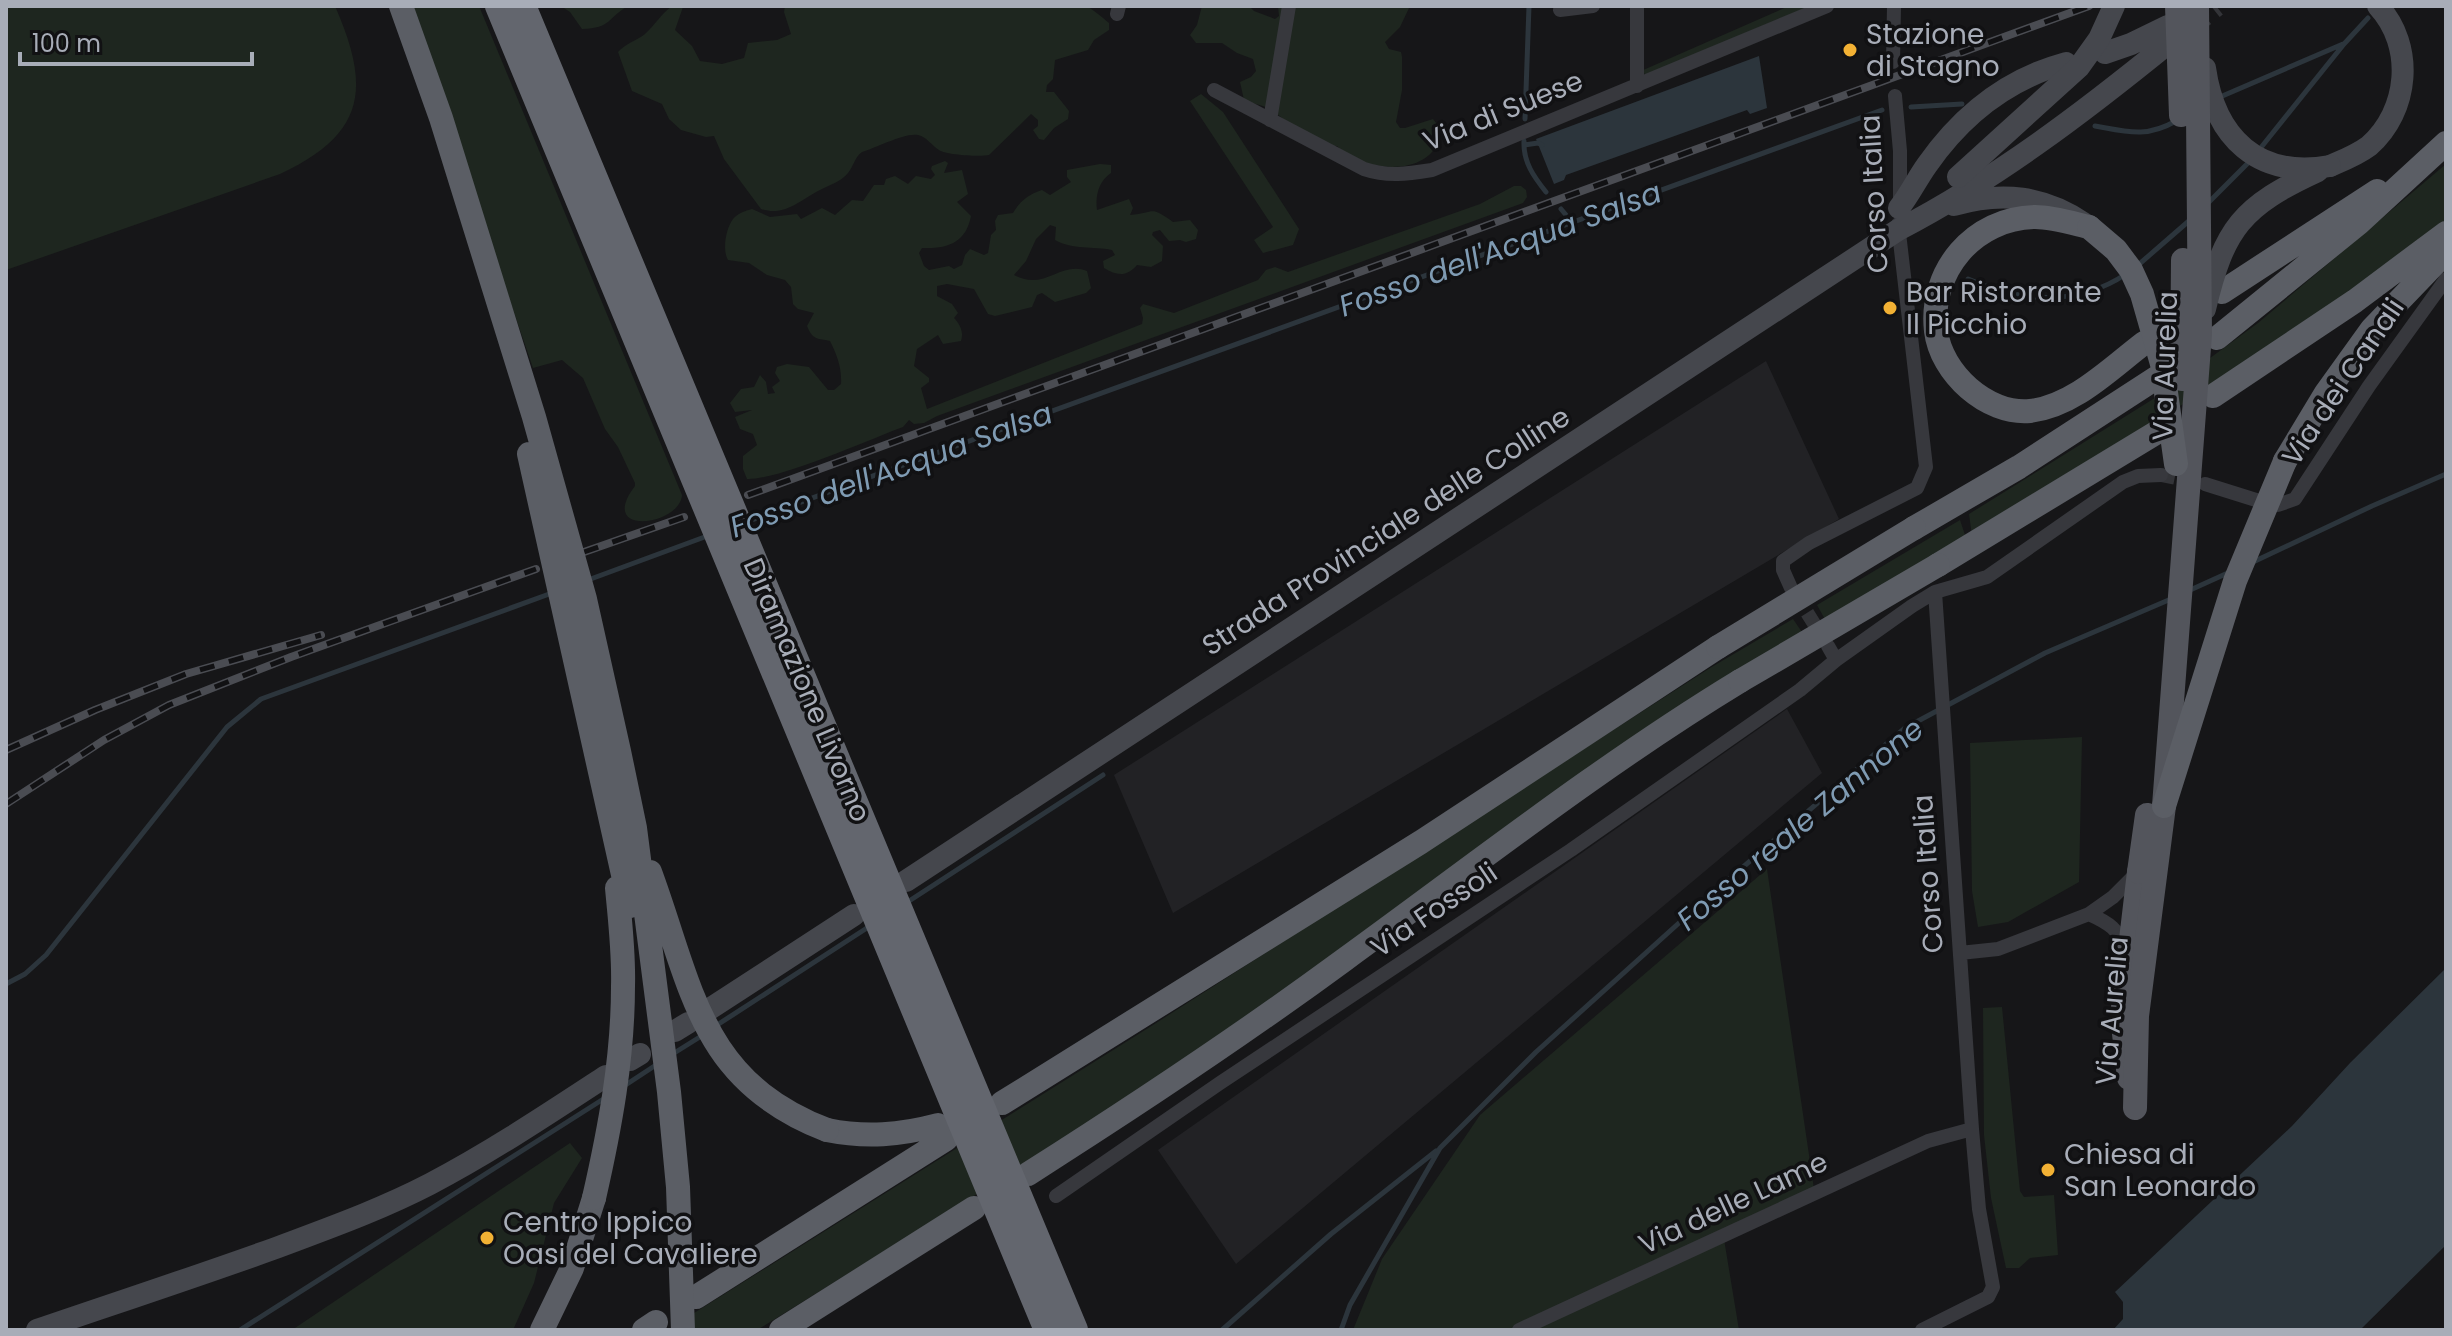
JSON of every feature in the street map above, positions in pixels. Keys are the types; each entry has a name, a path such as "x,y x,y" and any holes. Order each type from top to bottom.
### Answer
{"highway":[{"path":"388,6 451,187 522,421 624,831 658,1092 667,1190 657,1327"},
{"path":"401,6 492,274 559,502 588,614 676,1150 683,1330"},
{"name":"Diramazione Livorno","path":"499,6 1048,1330"},
{"name":"Diramazione Livorno","path":"522,6 1074,1330"},
{"path":"2208,336 2359,223 2446,143"},
{"path":"2222,292 2424,162"},
{"path":"2144,343 2073,396 2031,411 2001,407 1984,400 1964,383 1941,350 1935,315 1941,282 1952,259 1971,239 1995,226 2037,217 2089,227 2116,250 2131,270 2142,294 2162,364 2169,470"},
{"path":"2213,396 2355,301 2446,233"},
{"path":"2164,806 2235,581 2285,461 2326,393 2372,329 2446,252"},
{"path":"1002,1103 1396,858 1718,647 2019,467 2156,378"},
{"path":"1028,1174 1317,980 1547,809 1669,724 2159,431"},
{"path":"624,831 666,914 688,987 717,1048 760,1093 793,1115 827,1130 871,1136 942,1132 696,1297"},
{"path":"542,1330 572,1268 594,1198 612,1110 621,1040 624,831"},
{"path":"781,1330 974,1208"}],"main road":[{"path":"1898,230 2079,67 2099,39 2114,6"},
{"path":"2197,6 2208,88 2214,109 2231,136 2254,155 2278,165 2303,169 2330,166"},
{"name":"Via Aurelia","path":"2171,25 2183,229 2182,393 2169,470 2160,696 2122,1016 2124,1048 2135,1108 2137,1016 2164,806 2208,336 2197,6"},
{"path":"2208,336 2214,272 2239,222 2268,196 2358,153 2389,123 2401,94 2403,58 2392,25 2378,6"},
{"path":"1898,230 1938,209 2041,142 2171,25"},
{"path":"2105,53 2171,25"},
{"path":"1899,208 1944,144 1987,100 2015,82 2066,63"},
{"path":"1938,209 1986,199 2028,198 2065,210 2089,227"},
{"name":"Strada Provinciale delle Colline","path":"906,881 1898,230"},
{"path":"708,1010 854,915"},
{"path":"37,1330 227,1265 391,1202 430,1184 517,1135 606,1076"}],"street":[{"path":"1270,120 1289,6"},
{"path":"1560,10 1593,6"},
{"path":"1637,6 1637,86"},
{"name":"Via di Suese","path":"1214,90 1364,169 1395,176 1432,170 1827,6"},
{"path":"1893,62 1894,6"},
{"name":"Corso Italia","path":"1791,588 1783,570 1783,561 1809,543 1917,488 1924,477 1926,467 1898,230 1901,177 1895,96"},
{"name":"Via dei Canali","path":"2278,505 2295,499 2369,386 2446,279"},
{"path":"1828,646 1836,660 1935,592 1987,577 2123,482 2169,470"},
{"path":"2205,484 2256,500"},
{"name":"Corso Italia","path":"1922,1330 1988,1297 1993,1287 1979,1209 1972,1129 1935,592"},
{"name":"Via Fossoli","path":"1056,1196 1571,850 1800,690 1836,660"},
{"path":"1960,953 1998,949 2089,914 2113,897 2139,872"},
{"path":"2089,914 2114,927 2121,936 2128,959"},
{"name":"Via delle Lame","path":"1519,1330 1928,1141 1972,1129"}],"shaded area":[{"path":"6,6 335,6 354,61 356,85 353,106 345,125 330,142 309,159 280,174 6,270"},
{"path":"409,6 479,6 682,495 678,506 668,514 643,521 632,519 626,513 626,502 635,483 618,447 605,429 583,378 562,360 533,368"},
{"path":"561,6 628,6 604,24 582,29 570,12"},
{"path":"672,6 683,7 675,30 692,46 700,61 722,64 744,58 748,43 777,40 791,34 785,6 1085,6 1109,23 1109,30 1094,40 1088,50 1055,60 1053,79 1047,85 1046,92 1054,92 1069,111 1068,119 1054,128 1044,140 1039,139 1033,130 1038,126 1038,120 1031,114 989,155 949,153 939,150 921,136 906,136 862,152 848,173 838,181 792,206 770,211 761,209 724,159 714,136 706,137 681,130 669,119 662,104 632,91 618,52 645,34"},
{"path":"1202,6 1249,6 1275,19 1279,16 1278,6 1410,6 1400,27 1385,42 1389,49 1401,52 1402,57 1402,90 1396,122 1400,128 1405,128 1433,119 1443,132 1438,144 1431,153 1414,164 1392,167 1355,161 1337,146 1311,149 1281,117 1266,107 1244,100 1240,82 1256,71 1253,59 1222,43 1196,43 1190,35 1197,25"},
{"path":"1789,6 1810,6 1646,75 1641,71"},
{"path":"1759,56 1767,108 1750,114 1747,110 1566,175 1564,180 1554,184 1536,139"},
{"path":"1201,94 1223,112 1299,229 1293,245 1263,253 1254,240 1273,227 1190,101"},
{"path":"945,161 948,163 944,173 962,170 968,194 957,202 971,216 965,233 954,242 922,248 919,253 929,270 949,266 954,269 962,265 970,249 984,255 988,253 998,215 1013,213 1033,194 1042,190 1050,195 1071,182 1067,170 1100,164 1111,165 1111,173 1099,189 1097,210 1129,199 1133,208 1130,215 1152,211 1173,222 1190,220 1198,230 1196,239 1186,242 1169,241 1160,230 1153,232 1152,235 1163,246 1162,261 1151,267 1137,265 1122,274 1104,268 1103,261 1115,255 1112,250 1062,243 1055,240 1056,227 1050,225 1036,239 1026,261 1014,275 1034,280 1078,269 1087,271 1091,288 1086,293 1055,302 1042,293 1037,295 1032,307 995,316 988,314 974,289 947,284 937,286 937,296 952,304 958,313 954,318 961,328 962,338 961,341 943,344 938,335 917,349 914,366 929,378 929,382 921,388 927,409 1142,324 1140,308 1143,304 1174,313 1258,280 1266,270 1275,267 1288,272 1480,204 1514,186 1526,190 1527,197 1523,203 924,423 914,424 909,420 903,427 824,458 780,473 747,479 743,456 757,445 753,434 740,429 735,417 752,410 735,412 730,403 741,389 754,387 760,375 766,382 768,394 775,393 772,387 780,381 775,373 777,367 787,364 809,367 828,390 834,390 841,384 841,378 830,341 814,337 809,331 807,326 814,313 798,309 793,304 791,287 785,280 767,275 749,263 728,260 725,245 733,219 752,209 770,217 797,214 801,219 822,208 835,215 852,200 863,201 874,185 884,185 886,179 895,176 908,184 916,176 931,179 935,175 932,166"},
{"path":"2446,164 2446,222 2276,346 1972,536 1969,514 2158,396 2258,323"},
{"path":"1766,361 1839,519 1173,913 1114,775"},
{"path":"1960,520 1966,538 1827,623 1817,605"},
{"path":"1793,619 1804,635 1145,1090 757,1330 667,1330 1153,1025 1710,668"},
{"path":"1787,709 1822,773 1236,1264 1158,1150"},
{"path":"2082,737 2079,882 2008,922 1978,927 1972,891 1970,743"},
{"path":"1767,869 1814,1189 1723,1233 1739,1330 1353,1330 1382,1259 1480,1115"},
{"path":"2446,968 2446,1245 2360,1330 2113,1330 2123,1319 2123,1302 2115,1292 2292,1126 2350,1063"},
{"path":"2002,1007 2020,1191 2024,1197 2054,1195 2058,1255 2030,1258 2019,1268 2006,1268 1991,1198 1984,1135 1983,1008"},
{"name":"Centro Ippico Oasi del Cavaliere","path":"570,1143 582,1158 554,1203 534,1283 513,1330 292,1330"}],"waterway":[{"path":"1525,119 1529,6"},
{"path":"2259,150 2368,18"},
{"name":"Fosso dell'Acqua Salsa","path":"2220,97 2343,44"},
{"name":"Fosso dell'Acqua Salsa","path":"1911,107 1962,104"},
{"name":"Fosso dell'Acqua Salsa","path":"746,522 1882,110"},
{"name":"Fosso dell'Acqua Salsa","path":"2095,126 2146,132 2176,121"},
{"path":"1524,141 1527,162 1546,192"},
{"path":"1524,145 1542,145"},
{"path":"2206,205 2250,161"},
{"path":"1561,209 1571,221"},
{"path":"2137,266 2190,220"},
{"path":"1968,279 2007,293 2048,298 2088,292 2126,274"},
{"name":"Fosso reale Zannone","path":"2253,562 2446,474"},
{"name":"Fosso dell'Acqua Salsa","path":"588,580 710,535"},
{"name":"Fosso reale Zannone","path":"2188,591 2230,572"},
{"name":"Fosso dell'Acqua Salsa","path":"6,984 25,974 46,955 227,727 261,699 552,593"},
{"name":"Fosso reale Zannone","path":"1341,1330 1350,1305 1440,1148 1536,1052 1700,904 1905,728 2045,653 2171,599"},
{"path":"906,903 1103,775"},
{"path":"714,1027 870,926"},
{"path":"671,1055 703,1035"},
{"path":"624,1086 659,1063"},
{"path":"240,1330 605,1098"},
{"path":"1222,1330 1331,1234 1436,1151"}],"tunnel":[{"path":"2187,29 2216,6"},
{"path":"2161,475 2196,482"},
{"path":"1796,595 1823,638"}],"railway":[{"path":"748,495 2089,6"},
{"path":"584,552 684,517"},
{"path":"6,804 104,740 169,705 291,657 536,569"},
{"path":"6,750 186,674 321,635"}],"place":[{"name":"Stazione di Stagno","path":"1850,50"},
{"name":"Bar Ristorante Il Picchio","path":"1890,308"},
{"name":"Chiesa di San Leonardo","path":"2048,1170"},
{"name":"Centro Ippico Oasi del Cavaliere","path":"487,1238"}]}
